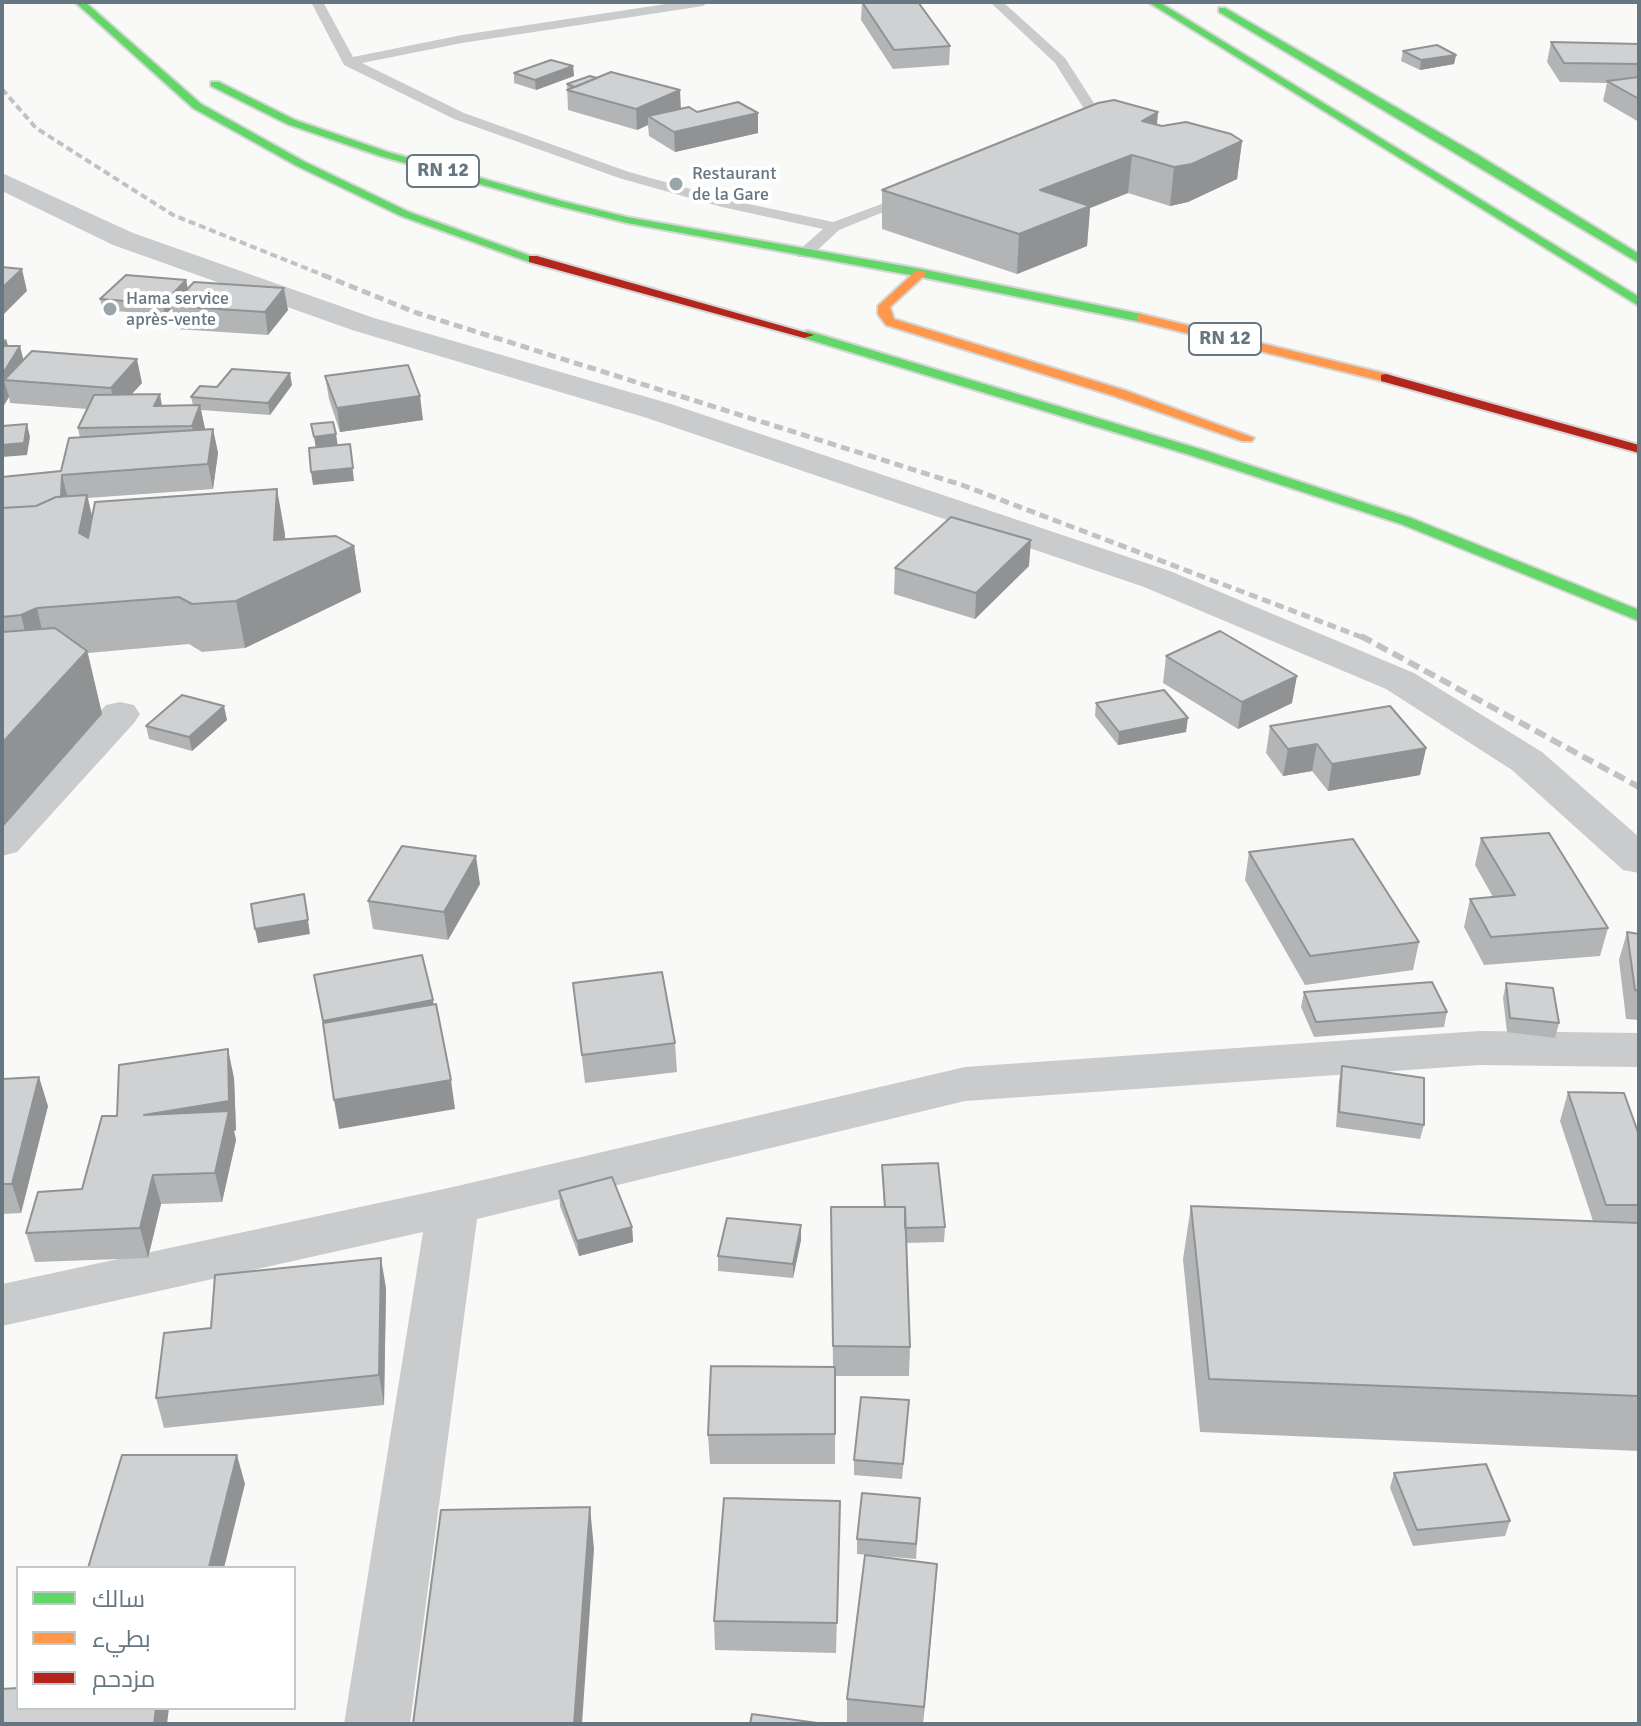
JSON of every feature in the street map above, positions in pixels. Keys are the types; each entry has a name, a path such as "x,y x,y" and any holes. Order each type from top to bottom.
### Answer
{"highway":[{"path":"80,2 197,106 301,164 405,214 521,256 864,350 1210,456 1406,521 1592,594 1639,616"},
{"path":"1153,2 1639,302"},
{"path":"1208,2 1474,157 1639,259"},
{"name":"RN 12","path":"205,77 291,122 482,183 627,220 921,273 1151,320 1432,389 1639,449"},
{"path":"197,106 340,161"},
{"name":"RN 12","path":"752,261 804,254"},
{"path":"921,273 884,306 884,314 890,322 1119,393 1266,444"}],"street":[{"path":"2,181 123,239 363,324 659,411 1157,579 1400,681 1527,761 1639,860"},
{"path":"2,843 120,714"},
{"path":"2,1305 453,1206 965,1084 1479,1048 1639,1050"},
{"path":"377,1724 453,1206"}],"lane":[{"path":"317,2 349,62 459,116 624,175 727,204 834,227"},
{"path":"349,62 462,39 703,2"},
{"path":"996,2 1060,61 1101,125 1071,137"},
{"path":"804,254 834,227 923,193"}],"building":[{"path":"862,2 918,2 950,46 894,50"},
{"path":"1551,42 1639,44 1639,64 1564,63"},
{"path":"1437,45 1456,55 1421,60 1403,51"},
{"path":"551,60 573,66 535,80 514,73"},
{"path":"611,72 680,90 636,109 567,90"},
{"path":"590,76 597,78 575,87 567,84"},
{"path":"1639,77 1639,99 1607,81"},
{"path":"1114,100 1158,112 1142,121 1162,126 1186,122 1231,134 1242,141 1192,164 1174,167 1132,155 1040,190 1090,206 1019,234 882,190 1098,103"},
{"path":"738,102 758,113 674,132 648,116 689,107 697,112"},
{"path":"2,267 22,269 2,288"},
{"path":"126,275 186,280 163,304 100,299"},
{"path":"194,282 284,288 265,312 172,306"},
{"path":"2,346 20,346 2,375"},
{"path":"32,351 137,359 111,388 4,380"},
{"path":"408,365 420,396 337,408 325,376"},
{"path":"232,369 290,373 268,403 191,397 200,386 217,387"},
{"path":"160,394 154,406 200,405 192,426 78,428 94,395"},
{"path":"333,422 336,434 314,437 311,424"},
{"path":"27,424 24,443 2,445 2,426"},
{"path":"213,429 208,464 62,475 61,497 36,506 2,508 2,477 61,471 69,438"},
{"path":"350,444 353,468 311,472 309,448"},
{"path":"277,489 274,540 336,536 354,546 236,601 192,604 179,597 37,608 21,615 2,617 2,508 36,506 56,497 87,495 79,533 88,538 95,502"},
{"path":"951,517 1031,540 976,593 895,568"},
{"path":"55,628 87,651 2,743 2,632"},
{"path":"1220,631 1297,676 1242,702 1166,656"},
{"path":"1164,690 1188,718 1119,732 1096,703"},
{"path":"182,695 224,706 189,737 146,726"},
{"path":"1390,706 1426,748 1332,764 1317,744 1288,749 1270,726"},
{"path":"1549,833 1608,928 1491,937 1470,899 1515,895 1481,838"},
{"path":"1353,839 1419,942 1310,956 1249,852"},
{"path":"402,846 476,856 444,912 368,901"},
{"path":"304,894 308,920 255,929 251,904"},
{"path":"1627,932 1639,934 1639,991 1635,990"},
{"path":"422,955 433,1000 323,1021 314,975"},
{"path":"662,972 675,1043 582,1055 573,983"},
{"path":"1432,982 1447,1012 1316,1022 1304,992"},
{"path":"1506,983 1553,988 1559,1023 1510,1018"},
{"path":"436,1004 451,1080 334,1100 323,1023"},
{"path":"228,1049 229,1101 144,1115 229,1111 215,1173 153,1175 140,1228 26,1233 38,1192 82,1189 102,1116 117,1116 119,1065"},
{"path":"1342,1066 1424,1078 1424,1125 1339,1112"},
{"path":"39,1077 12,1184 2,1184 2,1079"},
{"path":"1568,1092 1624,1093 1639,1135 1639,1205 1606,1205"},
{"path":"938,1163 945,1227 905,1228 905,1207 885,1207 882,1165"},
{"path":"612,1177 632,1227 577,1241 559,1191"},
{"path":"1191,1206 1639,1223 1639,1396 1209,1379"},
{"path":"831,1207 905,1207 910,1347 833,1346"},
{"path":"727,1218 801,1225 793,1264 718,1256"},
{"path":"381,1258 379,1375 156,1398 164,1333 211,1328 215,1275"},
{"path":"711,1366 835,1367 835,1434 708,1435"},
{"path":"861,1397 909,1400 903,1464 854,1460"},
{"path":"122,1455 237,1455 209,1566 89,1566"},
{"path":"1486,1464 1510,1521 1417,1530 1394,1473"},
{"path":"862,1493 920,1498 916,1544 857,1539"},
{"path":"724,1498 840,1501 837,1623 714,1621"},
{"path":"590,1507 574,1724 413,1724 441,1510"},
{"path":"865,1555 937,1564 924,1707 847,1699"},
{"path":"16,1688 16,1710 156,1710 154,1724 2,1724 2,1689"},
{"path":"752,1714 825,1724 750,1724"}],"railway":[{"path":"2,89 36,128 173,215 323,275"},
{"path":"323,275 328,277"},
{"path":"323,275 417,313 962,485 1364,638"},
{"path":"1361,636 1639,787"}],"traffic: fast":[{"path":"80,2 197,106 301,164 405,214 533,259"},
{"path":"1153,2 1639,302"},
{"path":"1222,10 1474,157 1639,259"},
{"path":"215,84 291,122 384,154 558,203 627,220 921,273 1141,318"},
{"path":"808,335 1195,452 1406,521 1639,616"}],"traffic: slow":[{"path":"921,273 884,306 884,314 890,322 1119,393 1247,438"},
{"path":"1141,318 1386,378"}],"traffic: jam":[{"path":"533,259 808,335"},
{"path":"1386,378 1639,449"}],"place":[{"name":"Restaurant de la Gare","path":"676,184"},
{"name":"Hama service après-vente","path":"110,309"}]}
